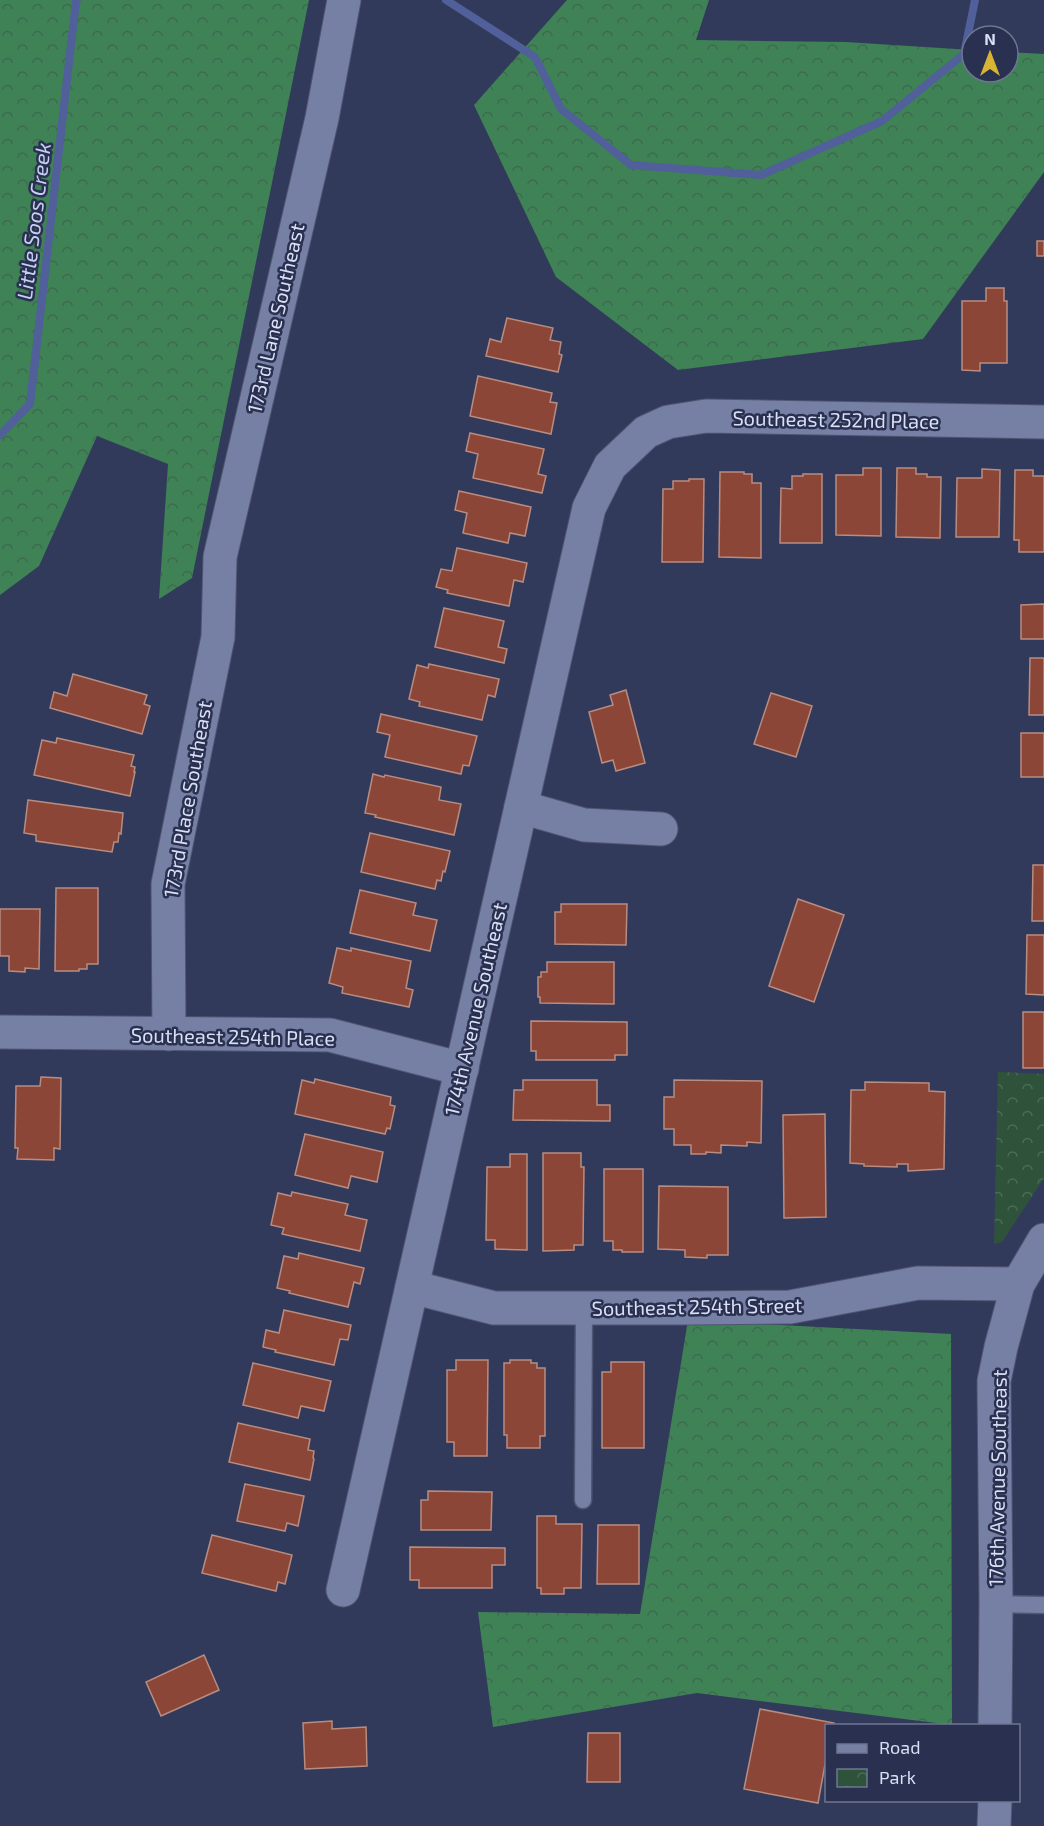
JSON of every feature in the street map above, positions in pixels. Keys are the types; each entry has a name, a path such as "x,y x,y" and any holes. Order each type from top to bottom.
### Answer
{"street":[{"name":"173rd Lane Southeast","path":"218,638 220,557 322,118 344,0"},
{"name":"Southeast 252nd Place","path":"635,442 646,432 668,422 706,416 1044,422"},
{"name":"174th Avenue Southeast","path":"343,1590 589,508 610,466 635,442"},
{"name":"173rd Place Southeast","path":"169,1034 168,884 218,638"},
{"path":"521,807 584,825 661,829"},
{"name":"Southeast 254th Place","path":"0,1032 330,1035 462,1069"},
{"name":"176th Avenue Southeast","path":"995,1724 994,1382 1018,1284 1044,1240"},
{"name":"Southeast 254th Street","path":"412,1287 494,1308 790,1307 918,1283 1018,1284"},
{"path":"994,1826 995,1802"}],"lane":[{"path":"583,1500 584,1308"},
{"path":"996,1604 1044,1605"}],"green space":[{"path":"0,0 309,0 192,578 159,599 168,464 97,436 39,566 0,595"},
{"path":"567,0 709,0 696,40 846,42 960,49 960,84 1020,84 1020,53 1044,54 1044,172 923,339 678,370 556,277 474,105"},
{"path":"998,1072 1044,1074 1044,1178 1002,1242 994,1244"},
{"path":"688,1320 951,1334 952,1724 697,1693 493,1727 478,1612 640,1614"}],"building":[{"path":"1037,241 1044,241 1044,256 1037,256"},
{"path":"986,288 1004,288 1004,301 1007,301 1007,363 980,363 980,371 962,370 962,301 986,301"},
{"path":"507,318 553,328 550,340 561,342 559,354 562,355 558,372 486,356 490,339 501,342"},
{"path":"478,376 552,393 550,402 557,403 551,434 470,416"},
{"path":"470,433 544,449 538,474 546,476 542,493 473,478 478,454 466,451"},
{"path":"863,468 881,468 881,536 836,535 836,475 863,475"},
{"path":"897,468 916,468 916,474 941,477 940,538 896,537"},
{"path":"982,469 1000,470 999,537 956,537 957,478 982,478"},
{"path":"1015,470 1033,470 1033,476 1044,476 1044,552 1019,552 1019,540 1014,540"},
{"path":"720,472 752,474 752,483 761,483 761,558 719,557"},
{"path":"803,474 822,474 822,543 780,543 781,488 792,489 792,476 803,476"},
{"path":"689,479 704,479 703,562 662,562 663,489 673,489 673,481 689,481"},
{"path":"459,491 531,507 525,536 510,533 508,543 463,533 467,513 455,510"},
{"path":"457,548 527,563 523,582 514,580 509,606 447,593 448,590 436,587 441,569 452,571"},
{"path":"1044,604 1044,639 1021,639 1021,605"},
{"path":"444,608 504,621 498,647 507,649 504,663 435,647"},
{"path":"1030,658 1044,658 1044,715 1029,715"},
{"path":"429,664 499,679 495,697 488,695 482,720 419,706 420,702 409,699 417,665 428,668"},
{"path":"73,674 147,695 144,704 150,706 142,734 50,708 54,692 67,696"},
{"path":"626,690 645,763 616,771 613,760 602,763 589,712 613,705 610,695"},
{"path":"771,693 812,706 796,757 754,744"},
{"path":"381,714 477,736 469,766 463,765 461,774 385,757 390,735 377,732"},
{"path":"1021,733 1044,733 1044,777 1021,777"},
{"path":"57,738 134,755 131,766 135,767 135,772 130,796 34,775 42,740 56,743"},
{"path":"373,774 441,787 439,800 461,804 454,835 365,813"},
{"path":"28,800 123,813 118,842 114,842 112,852 36,841 36,835 24,833"},
{"path":"370,833 450,851 445,872 443,871 441,881 437,880 435,889 361,872"},
{"path":"1033,865 1044,865 1044,921 1032,921"},
{"path":"56,888 98,888 98,964 87,964 87,969 79,969 79,971 55,971"},
{"path":"360,890 416,903 413,915 437,920 430,951 350,933"},
{"path":"798,899 844,915 814,1002 769,986"},
{"path":"561,904 627,904 626,945 555,944 555,912 561,912"},
{"path":"0,909 40,909 39,969 25,968 25,972 9,971 9,956 0,956"},
{"path":"1027,935 1044,935 1044,995 1026,994"},
{"path":"337,948 351,951 351,948 411,961 406,988 413,990 409,1007 342,993 343,987 329,983"},
{"path":"547,962 614,962 614,1004 540,1003 538,977 541,977 541,972 547,972"},
{"path":"1023,1012 1044,1012 1044,1068 1023,1068"},
{"path":"531,1021 627,1022 627,1055 615,1055 615,1060 536,1060 536,1051 531,1051"},
{"path":"41,1077 61,1078 60,1149 54,1148 54,1160 17,1159 18,1148 15,1148 16,1086 40,1086"},
{"path":"315,1079 391,1097 390,1105 395,1106 390,1129 387,1128 385,1134 295,1114 302,1080 314,1083"},
{"path":"523,1080 597,1080 597,1105 610,1105 610,1121 513,1120 514,1090 523,1090"},
{"path":"674,1080 762,1081 761,1143 747,1142 747,1146 721,1145 721,1153 706,1152 706,1154 691,1154 691,1145 674,1145 674,1129 664,1129 664,1097 674,1097"},
{"path":"865,1082 929,1083 929,1091 945,1092 944,1169 908,1171 908,1164 897,1164 897,1167 864,1166 864,1164 850,1163 851,1090 865,1090"},
{"path":"825,1114 826,1217 784,1218 783,1115"},
{"path":"305,1134 383,1152 377,1182 351,1176 348,1188 295,1175"},
{"path":"543,1153 581,1153 581,1167 584,1167 583,1245 574,1245 574,1250 543,1251"},
{"path":"510,1154 527,1154 527,1250 495,1249 495,1240 486,1240 487,1167 510,1167"},
{"path":"604,1169 643,1169 643,1252 613,1250 613,1241 604,1241"},
{"path":"659,1186 728,1187 728,1255 707,1255 707,1258 685,1257 685,1250 658,1249"},
{"path":"292,1192 348,1204 345,1215 367,1220 360,1251 282,1234 284,1228 271,1225 278,1193 291,1196"},
{"path":"299,1253 364,1268 360,1284 354,1282 348,1307 277,1288 284,1256 298,1259"},
{"path":"284,1310 351,1325 348,1340 340,1339 334,1365 275,1352 276,1350 263,1347 266,1330 279,1333"},
{"path":"456,1360 488,1360 487,1456 454,1456 454,1442 447,1442 447,1370 456,1370"},
{"path":"510,1360 531,1360 531,1363 537,1363 537,1368 545,1368 545,1436 540,1436 540,1448 507,1448 507,1435 504,1435 504,1363 510,1363"},
{"path":"611,1362 644,1362 644,1448 602,1448 602,1372 611,1372"},
{"path":"253,1363 331,1381 324,1411 301,1406 298,1418 243,1405"},
{"path":"238,1423 310,1439 308,1450 314,1451 314,1459 310,1480 229,1462"},
{"path":"245,1484 304,1496 298,1526 287,1523 285,1531 237,1521"},
{"path":"428,1491 492,1492 491,1530 421,1530 421,1500 428,1500"},
{"path":"537,1516 556,1516 556,1524 582,1524 581,1588 564,1588 564,1594 541,1594 541,1588 537,1588"},
{"path":"598,1525 639,1525 639,1584 597,1584"},
{"path":"212,1535 292,1555 285,1584 278,1582 276,1591 202,1573"},
{"path":"410,1547 505,1548 505,1565 492,1565 492,1588 419,1588 419,1580 410,1580"},
{"path":"204,1655 219,1690 161,1716 146,1682"},
{"path":"760,1709 834,1723 825,1724 825,1764 818,1803 744,1789"},
{"path":"332,1721 332,1729 366,1727 367,1766 305,1769 303,1723"},
{"path":"588,1733 620,1733 620,1782 587,1782"}],"waterway":[{"name":"Little Soos Creek","path":"0,435 30,404 77,0"},
{"name":"Little Soos Creek","path":"446,0 535,57 561,109 631,165 761,175 882,121 964,54 975,0"}]}
